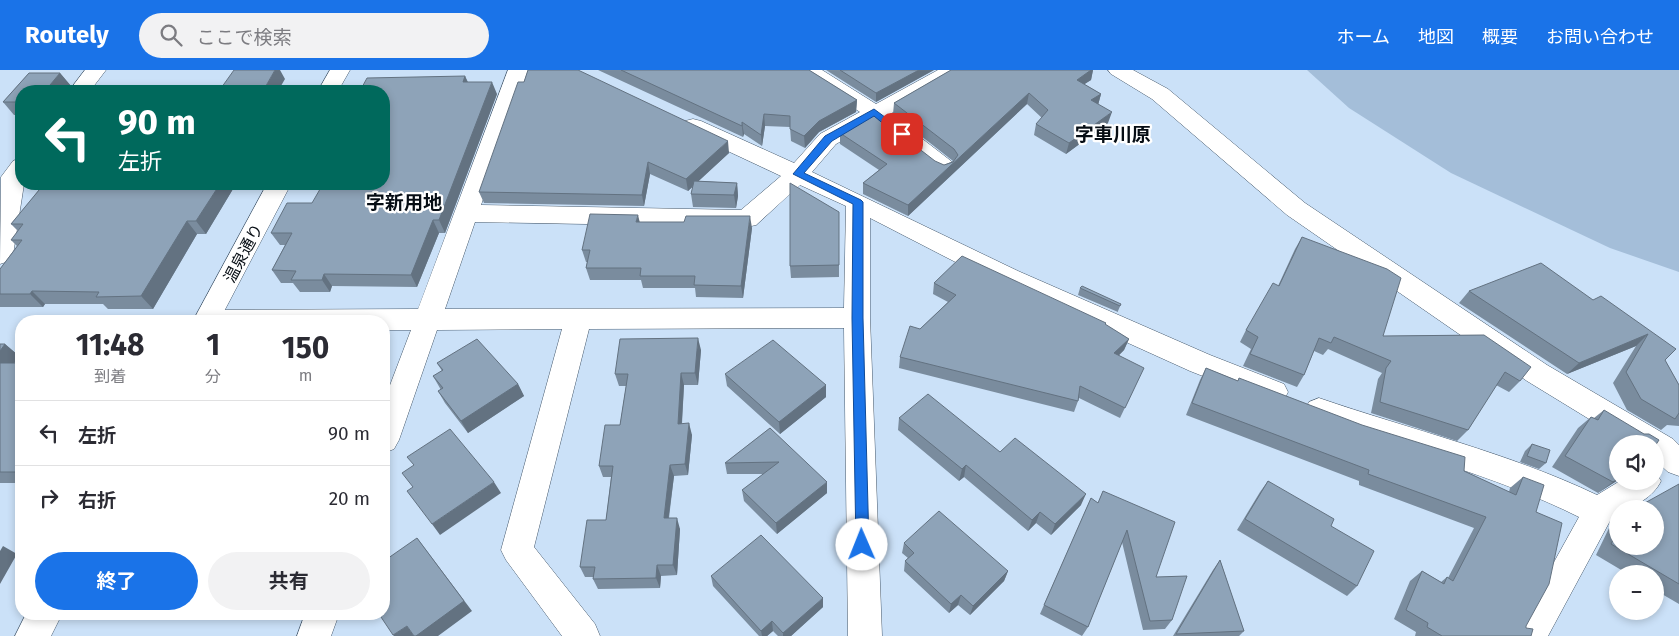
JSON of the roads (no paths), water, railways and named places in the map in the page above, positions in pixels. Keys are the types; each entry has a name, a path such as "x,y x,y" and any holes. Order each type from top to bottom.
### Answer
{"street":[{"path":"84,85 96,70"},
{"path":"331,85 340,70"},
{"path":"390,423 518,70"},
{"path":"808,70 874,112 943,166"},
{"path":"466,213 747,219 798,174 828,138 953,70"},
{"path":"1118,70 1160,94 1296,209 1537,373 1671,458"},
{"path":"675,118 858,202 1010,278 1200,363 1333,415 1474,461 1566,494 1599,510"},
{"path":"0,255 15,174"},
{"name":"温泉通り","path":"209,315 276,190"},
{"path":"858,202 857,318 865,636"},
{"path":"390,320 857,318"},
{"path":"578,319 517,550 583,636"},
{"path":"1530,636 1599,510 1631,490"},
{"path":"32,636 41,620"},
{"path":"314,636 320,620"}],"district":[{"name":"字車川原","path":"1113,134"},
{"name":"字新用地","path":"404,202"}]}
